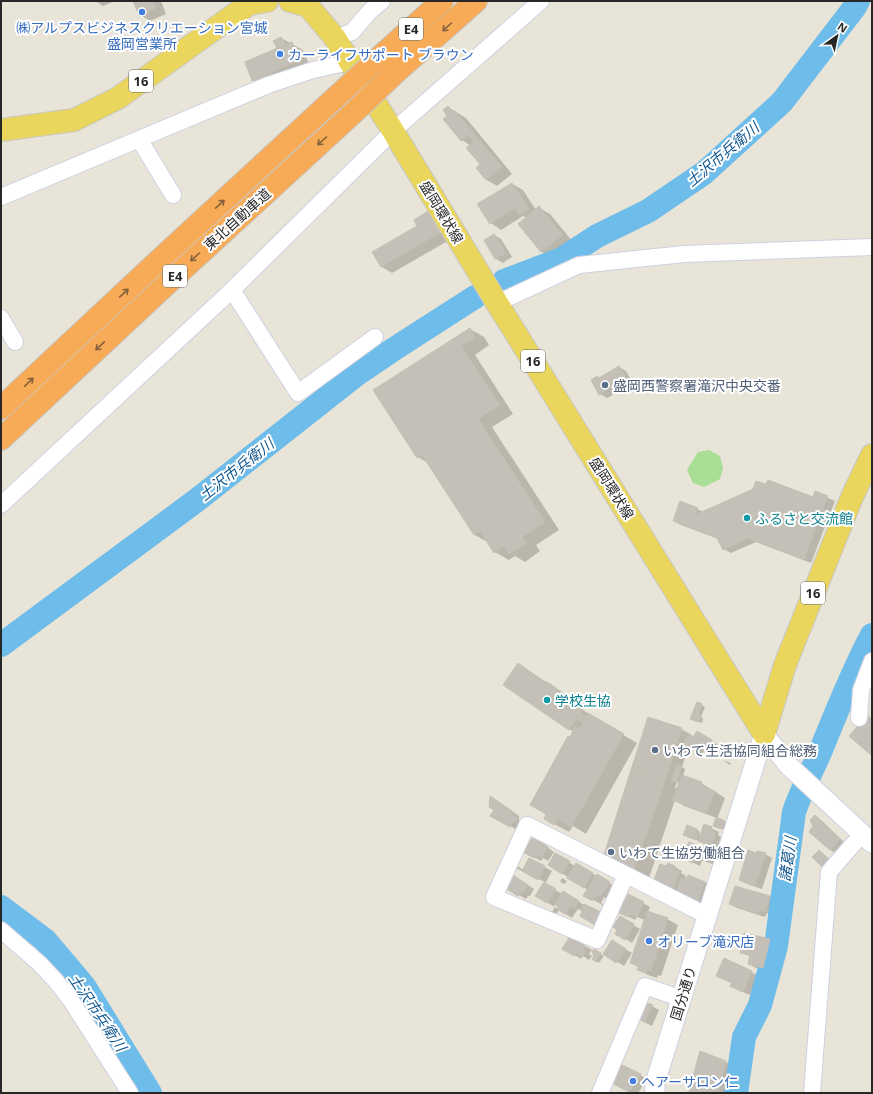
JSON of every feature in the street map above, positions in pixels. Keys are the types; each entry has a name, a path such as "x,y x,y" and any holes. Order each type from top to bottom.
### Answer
{"highway":[{"name":"東北自動車道","path":"1,408 162,257 442,1"},
{"name":"東北自動車道","path":"1,439 170,280 395,73 476,1"}],"main road":[{"name":"盛岡環状線","path":"290,1 308,6 335,38 764,734"},
{"name":"16","path":"1,130 74,120 118,98 255,2"},
{"name":"16","path":"764,734 785,665 843,519 872,455"}],"street":[{"path":"335,38 352,32 370,11 382,1"},
{"path":"1,505 232,290 393,131 541,1"},
{"path":"1,197 268,85 312,70 350,62"},
{"path":"139,139 173,195"},
{"path":"497,303 579,265 684,254 872,247"},
{"path":"232,290 298,393 375,337"},
{"path":"1,318 15,342"},
{"path":"859,718 861,690 872,661"},
{"path":"764,734 788,765 867,838 829,872 812,1093"},
{"name":"国分通り","path":"652,1090 682,999 764,734"},
{"path":"626,875 597,940 494,897 527,825 708,916"},
{"path":"1,930 39,962 56,981 72,1002 130,1093"},
{"path":"600,1093 644,986 682,999"}],"green space":[{"path":"709,450 720,456 723,468 720,479 704,487 693,483 687,470 698,452"}],"building":[{"name":"㈱アルプスビジネスクリエーション宮城 盛岡営業所","path":"133,1 153,1 156,8 139,16"},
{"name":"カーライフサポート ブラウン","path":"281,37 286,45 292,42 300,60 252,81 245,62 277,48 273,41"},
{"path":"448,106 453,112 455,111 502,167 486,180 476,168 480,164 466,148 474,142 468,135 461,141 443,119 447,116 443,110"},
{"path":"512,183 529,209 519,215 515,208 490,224 477,204"},
{"path":"539,206 563,235 541,252 518,224"},
{"path":"430,210 443,231 381,267 372,252 417,226 414,220"},
{"path":"494,234 506,253 495,259 484,240"},
{"path":"470,328 475,337 461,346 500,405 478,419 545,522 522,537 527,543 509,554 504,546 494,553 480,531 474,535 422,455 417,458 373,390"},
{"name":"盛岡西警察署滝沢中央交番","path":"619,366 627,379 599,395 591,380 597,376 599,378"},
{"name":"ふるさと交流館","path":"768,480 813,497 815,491 828,496 804,559 748,538 723,550 717,538 673,521 680,501 698,508 695,515 753,489 756,481 766,484"},
{"name":"学校生協","path":"518,663 546,683 547,682 556,688 556,691 583,710 581,713 585,716 581,722 577,719 569,730 503,685"},
{"path":"697,702 702,704 698,714 701,716 698,722 690,719"},
{"path":"588,713 624,734 571,827 558,819 554,825 544,819 546,814 530,805 568,736 570,737 575,726 579,729"},
{"path":"867,715 872,719 872,756 849,736"},
{"path":"648,717 682,728 665,781 631,770"},
{"path":"697,731 712,740 705,751 698,746 695,751 683,743 689,734 693,737"},
{"path":"677,764 682,766 677,782 671,781"},
{"path":"631,770 665,781 634,870 603,858"},
{"path":"682,775 702,782 701,786 715,791 706,813 672,800"},
{"path":"490,796 512,811 512,815 518,818 510,827 490,816 494,810 489,807"},
{"path":"815,815 840,839 830,850 809,832 813,826 810,820"},
{"path":"716,817 725,821 721,829 713,826"},
{"path":"704,824 712,827 711,831 716,833 711,846 698,841"},
{"path":"687,825 697,829 696,832 698,833 696,840 683,835"},
{"path":"533,837 548,847 541,858 536,854 534,858 523,852"},
{"path":"689,842 712,851 708,862 695,857 693,863 677,856 682,846 686,848"},
{"path":"663,850 670,852 669,856 671,859 661,855"},
{"path":"748,850 756,853 757,851 766,853 755,886 739,880"},
{"path":"819,850 830,860 823,868 812,857"},
{"path":"555,853 570,861 562,874 548,865"},
{"path":"529,858 545,866 538,880 522,871"},
{"path":"576,863 593,873 584,888 567,878"},
{"path":"668,863 675,866 674,869 680,871 673,890 653,883 660,864 666,866"},
{"path":"597,874 610,882 601,896 597,894 593,901 583,896"},
{"path":"513,875 528,885 523,893 521,892 518,896 505,888"},
{"path":"688,875 705,882 697,903 676,892 681,878 686,880"},
{"path":"544,882 556,889 547,903 535,896"},
{"path":"735,886 770,896 765,912 760,910 758,914 729,904"},
{"path":"563,891 579,901 575,908 571,906 565,914 557,909 558,907 555,904"},
{"path":"628,894 644,902 637,917 630,914 628,917 619,913"},
{"path":"584,904 601,912 595,925 580,916 583,910 581,909"},
{"name":"オリーブ滝沢店","path":"647,911 668,918 651,971 648,969 646,973 637,970 638,966 630,963"},
{"path":"620,916 634,924 625,940 615,934 617,930 613,927"},
{"path":"744,933 770,939 763,968 748,964 750,955 740,953"},
{"path":"570,936 585,946 583,949 585,951 582,957 576,953 574,956 562,949"},
{"path":"612,940 626,949 616,963 603,954"},
{"path":"594,949 601,953 596,962 592,959 594,956 592,952"},
{"path":"724,958 752,971 743,992 730,986 732,983 716,976"},
{"path":"642,1001 653,1005 645,1022 635,1018"},
{"path":"700,1051 726,1061 718,1093 689,1093 689,1078 694,1073"},
{"path":"620,1064 641,1074 629,1092 612,1083"}],"waterway":[{"name":"土沢市兵衛川","path":"504,281 562,259 597,236 648,211 704,173 782,102 858,1"},
{"name":"土沢市兵衛川","path":"1,645 197,500 357,374 475,297"},
{"name":"諸葛川","path":"736,1093 744,1037 760,1005 776,946 794,812 851,677 872,635"},
{"name":"土沢市兵衛川","path":"1,907 45,940 84,986 150,1093"}],"place":[{"name":"㈱アルプスビジネスクリエーション宮城 盛岡営業所","path":"142,12"},
{"name":"カーライフサポート ブラウン","path":"280,54"},
{"name":"盛岡西警察署滝沢中央交番","path":"605,385"},
{"name":"ふるさと交流館","path":"747,518"},
{"name":"学校生協","path":"547,700"},
{"name":"いわて生活協同組合総務","path":"655,750"},
{"name":"いわて生協労働組合","path":"611,852"},
{"name":"オリーブ滝沢店","path":"649,941"},
{"name":"ヘアーサロン仁","path":"633,1081"}]}
